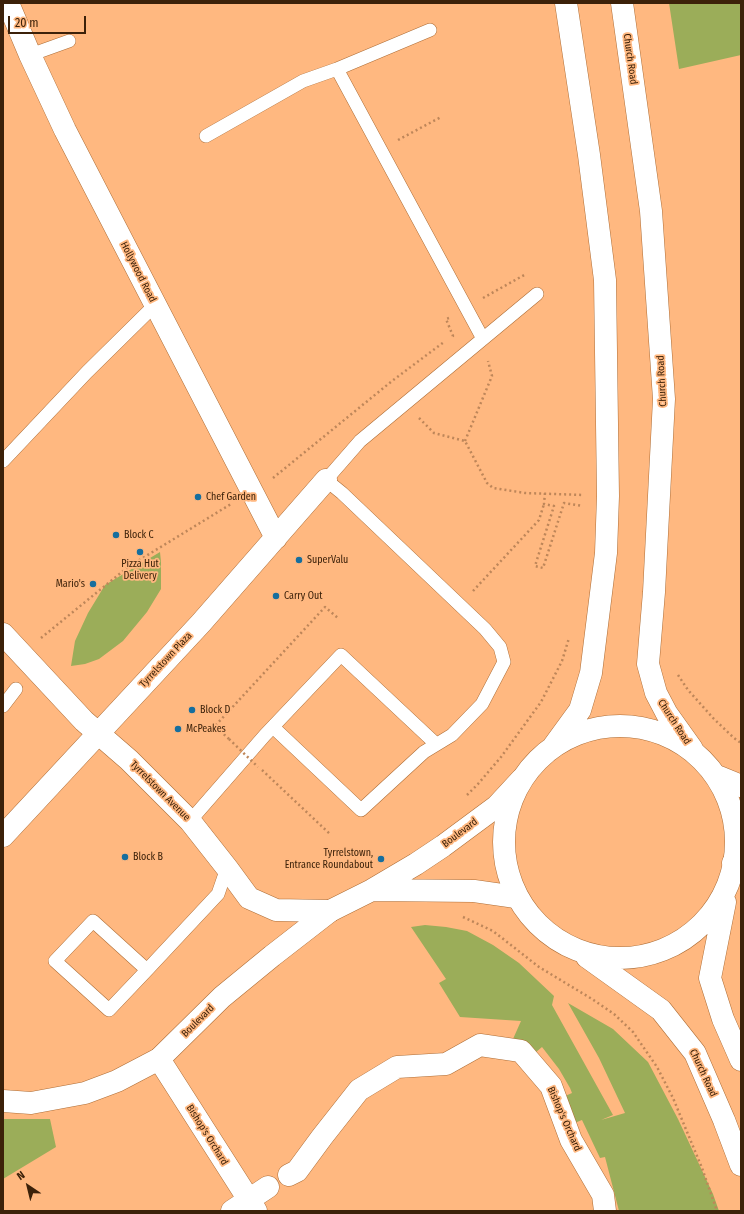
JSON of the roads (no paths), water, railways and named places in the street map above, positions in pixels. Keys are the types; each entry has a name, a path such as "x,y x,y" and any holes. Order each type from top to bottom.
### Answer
{"street":[{"name":"Hollywood Road","path":"8,3 30,55 65,130 276,538"},
{"path":"566,3 589,155 605,280 608,496 606,553 591,673 580,710 553,747 536,762 521,780 506,817 504,855 508,877 516,897 538,927 560,943 584,954 624,960 664,952 692,936 712,917 726,895"},
{"name":"Church Road","path":"622,3 651,211 664,400 654,592 648,664 656,693 667,714 692,749"},
{"name":"Tyrrelstown Plaza","path":"3,836 201,624 326,480"},
{"name":"Tyrrelstown Avenue","path":"3,634 84,721 129,760 190,821 228,868 249,898 276,910 330,911"},
{"path":"553,747 579,733 607,726 628,725 649,728 672,736 692,749 719,777 730,799 737,860 726,895 710,978 723,1019 741,1060"},
{"path":"719,777 741,786"},
{"name":"Boulevard","path":"3,1101 31,1103 85,1093 117,1081 159,1059 222,997 330,911 372,890 443,846 497,806 521,780"},
{"name":"Boulevard","path":"372,890 474,891 516,897"},
{"name":"Church Road","path":"584,954 661,1010 695,1053 724,1120 741,1165"},
{"name":"Bishop's Orchard","path":"289,1175 297,1170 359,1090 397,1067 446,1064 480,1045 521,1051 551,1086 572,1140 603,1195 605,1211"},
{"name":"Bishop's Orchard","path":"159,1059 246,1207"},
{"path":"246,1207 268,1187"}],"lane":[{"path":"206,136 303,81 337,69 430,30"},
{"path":"30,55 69,41"},
{"path":"337,69 483,339"},
{"path":"273,727 361,810 424,752 452,734 482,704 504,662 500,647 485,629 460,605 342,493 326,480 360,441 537,294"},
{"path":"3,460 155,304"},
{"path":"190,821 273,727 341,655 436,744"},
{"path":"3,706 16,689"},
{"path":"147,970 93,921 55,961 109,1010 147,970 218,894 228,868"}],"place":[{"name":"Chef Garden","path":"198,497"},
{"name":"Block C","path":"116,535"},
{"name":"Pizza Hut Delivery","path":"140,552"},
{"name":"SuperValu","path":"299,560"},
{"name":"Mario's","path":"93,584"},
{"name":"Carry Out","path":"276,596"},
{"name":"Block D","path":"192,710"},
{"name":"McPeakes","path":"178,729"},
{"name":"Block B","path":"125,857"},
{"name":"Tyrrelstown, Entrance Roundabout","path":"381,859"}]}
